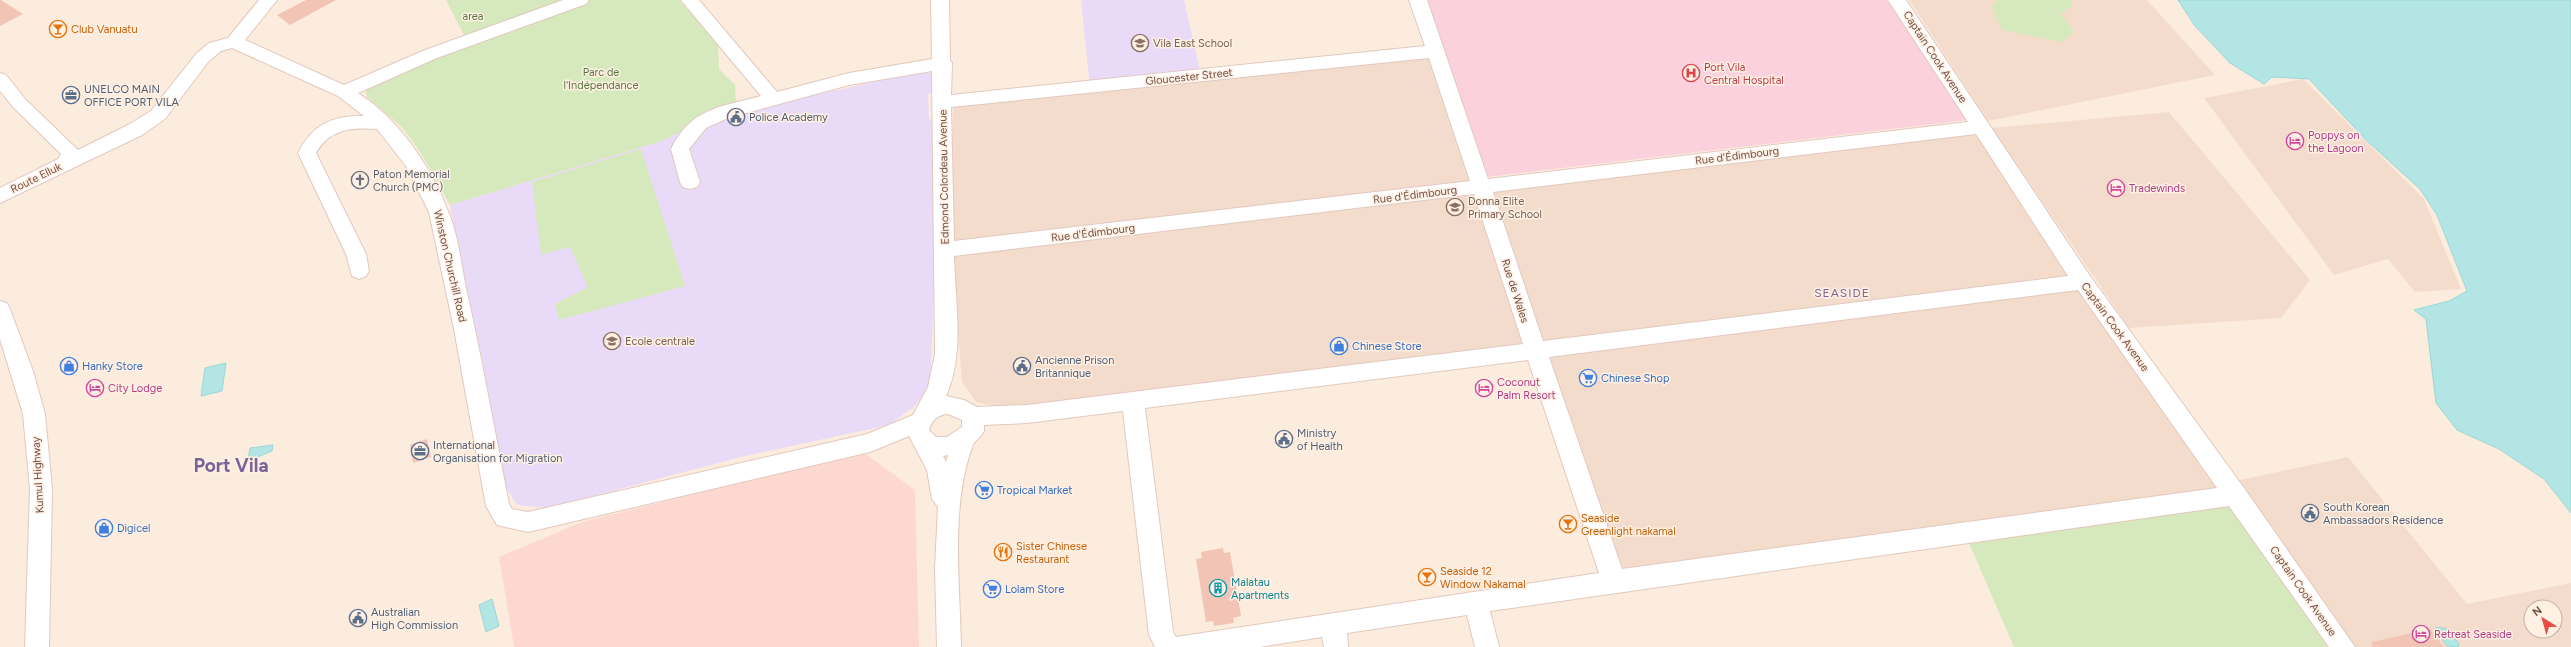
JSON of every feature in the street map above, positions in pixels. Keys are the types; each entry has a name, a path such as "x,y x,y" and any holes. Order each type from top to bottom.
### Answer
{"street":[{"path":"0,79 19,103 67,156 99,145 144,125 158,115 207,52 218,46 234,42 268,0"},
{"path":"344,92 368,80 424,58 580,0"},
{"path":"690,0 772,99"},
{"name":"Edmond Colordeau Avenue","path":"940,0 943,63 946,354"},
{"name":"Rue de Wales","path":"1418,0 1482,187 1535,352 1614,581"},
{"name":"Captain Cook Avenue","path":"1897,0 2083,282 2236,495 2342,647"},
{"name":"Winston Churchill Road","path":"234,42 344,92 364,105 382,123 414,164 439,212 465,329 498,506 505,518 528,522 923,429"},
{"name":"Gloucester Street","path":"943,102 1436,51"},
{"path":"690,182 680,149 699,123 722,113 849,79 943,63"},
{"path":"360,271 356,254 307,153 317,137 336,125 362,121 382,123"},
{"name":"Rue d'Édimbourg","path":"945,250 1981,127"},
{"name":"Route Elluk","path":"0,196 67,156"},
{"path":"923,429 938,448 952,446 968,423 1027,414 1535,352 2083,282"},
{"name":"Kumul Highway","path":"0,309 22,371 34,414 41,489 37,647"},
{"path":"946,354 968,423 954,468 947,516 949,647"},
{"path":"946,354 940,387 923,429 938,470 947,516"},
{"path":"1133,402 1161,635 1167,645 1172,647"},
{"path":"923,429 938,406 950,404 968,423"},
{"path":"1186,647 1334,635 1476,603 1614,581 2236,495"},
{"path":"1476,603 1487,647"}],"shaded area":[{"name":"Vila East School","path":"1081,0 1184,0 1201,75 1090,88"},
{"name":"Port Vila Central Hospital","path":"1418,0 1889,0 1967,120 1487,177"},
{"path":"1909,0 2147,0 2215,75 1988,121"},
{"path":"1436,51 1473,190 1975,131 2218,489 1623,569 1575,450 1545,343 1004,408 976,402 962,382 952,252 953,105"},
{"path":"915,73 932,73 933,92 928,94 929,118 934,123 934,292 930,384 915,406 889,425 741,457 548,508 517,505 504,484 450,205 662,141 690,126 724,115"},
{"name":"Poppys on the Lagoon","path":"2303,79 2424,199 2461,289 2415,292 2388,259 2334,275 2204,98"},
{"path":"2169,112 2310,280 2281,318 2129,328 1992,128"},
{"path":"863,452 915,490 919,647 514,647 499,557 582,522"},
{"path":"2348,457 2467,604 2571,583 2571,647 2327,647 2233,505 2235,481"}],"green space":[{"name":"area","path":"446,0 566,0 465,37"},
{"name":"Parc de l'Indépendance","path":"588,0 679,0 718,45 719,69 735,85 736,104 662,141 450,205 422,155 403,128 367,97 365,89 370,82"},
{"path":"1997,0 2071,0 2073,5 2061,14 2074,32 2061,42 2002,30 1991,6"},
{"path":"641,149 685,286 559,320 555,304 588,287 570,247 541,255 532,182"},
{"path":"2233,505 2327,647 2014,647 1969,543"}],"water":[{"path":"2178,0 2571,0 2571,513 2544,479 2499,449 2457,430 2436,403 2426,319 2414,310 2449,301 2467,291 2437,215 2420,189 2366,140 2309,79 2272,77 2264,84 2230,63 2195,26"},
{"path":"226,363 222,391 201,396 205,368"},
{"path":"273,445 272,451 248,461 250,448"},
{"path":"492,599 499,626 486,632 479,605"},
{"path":"2437,627 2447,629 2459,644 2458,647 2447,646 2434,629"}],"building":[{"path":"1,0 23,14 0,26"},
{"path":"306,0 336,0 290,25 277,15"},
{"name":"International Organisation for Migration","path":"427,439 431,457 413,463 410,445"},
{"name":"Malatau Apartments","path":"1223,548 1224,553 1230,552 1241,616 1233,618 1234,623 1214,626 1213,621 1206,622 1196,559 1202,558 1201,552"},
{"name":"Retreat Seaside","path":"2430,629 2444,647 2372,647 2372,642"}],"place":[{"name":"Club Vanuatu","path":"58,29"},
{"name":"Vila East School","path":"1140,43"},
{"name":"Port Vila Central Hospital","path":"1691,73"},
{"name":"UNELCO MAIN OFFICE PORT VILA","path":"71,95"},
{"name":"Police Academy","path":"736,117"},
{"name":"Poppys on the Lagoon","path":"2295,141"},
{"name":"Paton Memorial Church (PMC)","path":"360,180"},
{"name":"Tradewinds","path":"2116,188"},
{"name":"Donna Elite Primary School","path":"1455,207"},
{"name":"Ecole centrale","path":"612,341"},
{"name":"Chinese Store","path":"1339,346"},
{"name":"Hanky Store","path":"69,366"},
{"name":"Ancienne Prison Britannique","path":"1022,366"},
{"name":"Chinese Shop","path":"1588,378"},
{"name":"City Lodge","path":"95,388"},
{"name":"Coconut Palm Resort","path":"1484,388"},
{"name":"Ministry of Health","path":"1284,439"},
{"name":"International Organisation for Migration","path":"420,451"},
{"name":"Tropical Market","path":"984,490"},
{"name":"South Korean Ambassadors Residence","path":"2310,513"},
{"name":"Seaside Greenlight nakamal","path":"1568,524"},
{"name":"Digicel","path":"104,528"},
{"name":"Sister Chinese Restaurant","path":"1003,552"},
{"name":"Seaside 12 Window Nakamal","path":"1427,577"},
{"name":"Malatau Apartments","path":"1218,588"},
{"name":"Lolam Store","path":"992,589"},
{"name":"Australian High Commission","path":"358,618"},
{"name":"Retreat Seaside","path":"2421,634"}],"district":[{"name":"SEASIDE","path":"1842,293"},
{"name":"Port Vila","path":"231,465"}]}
